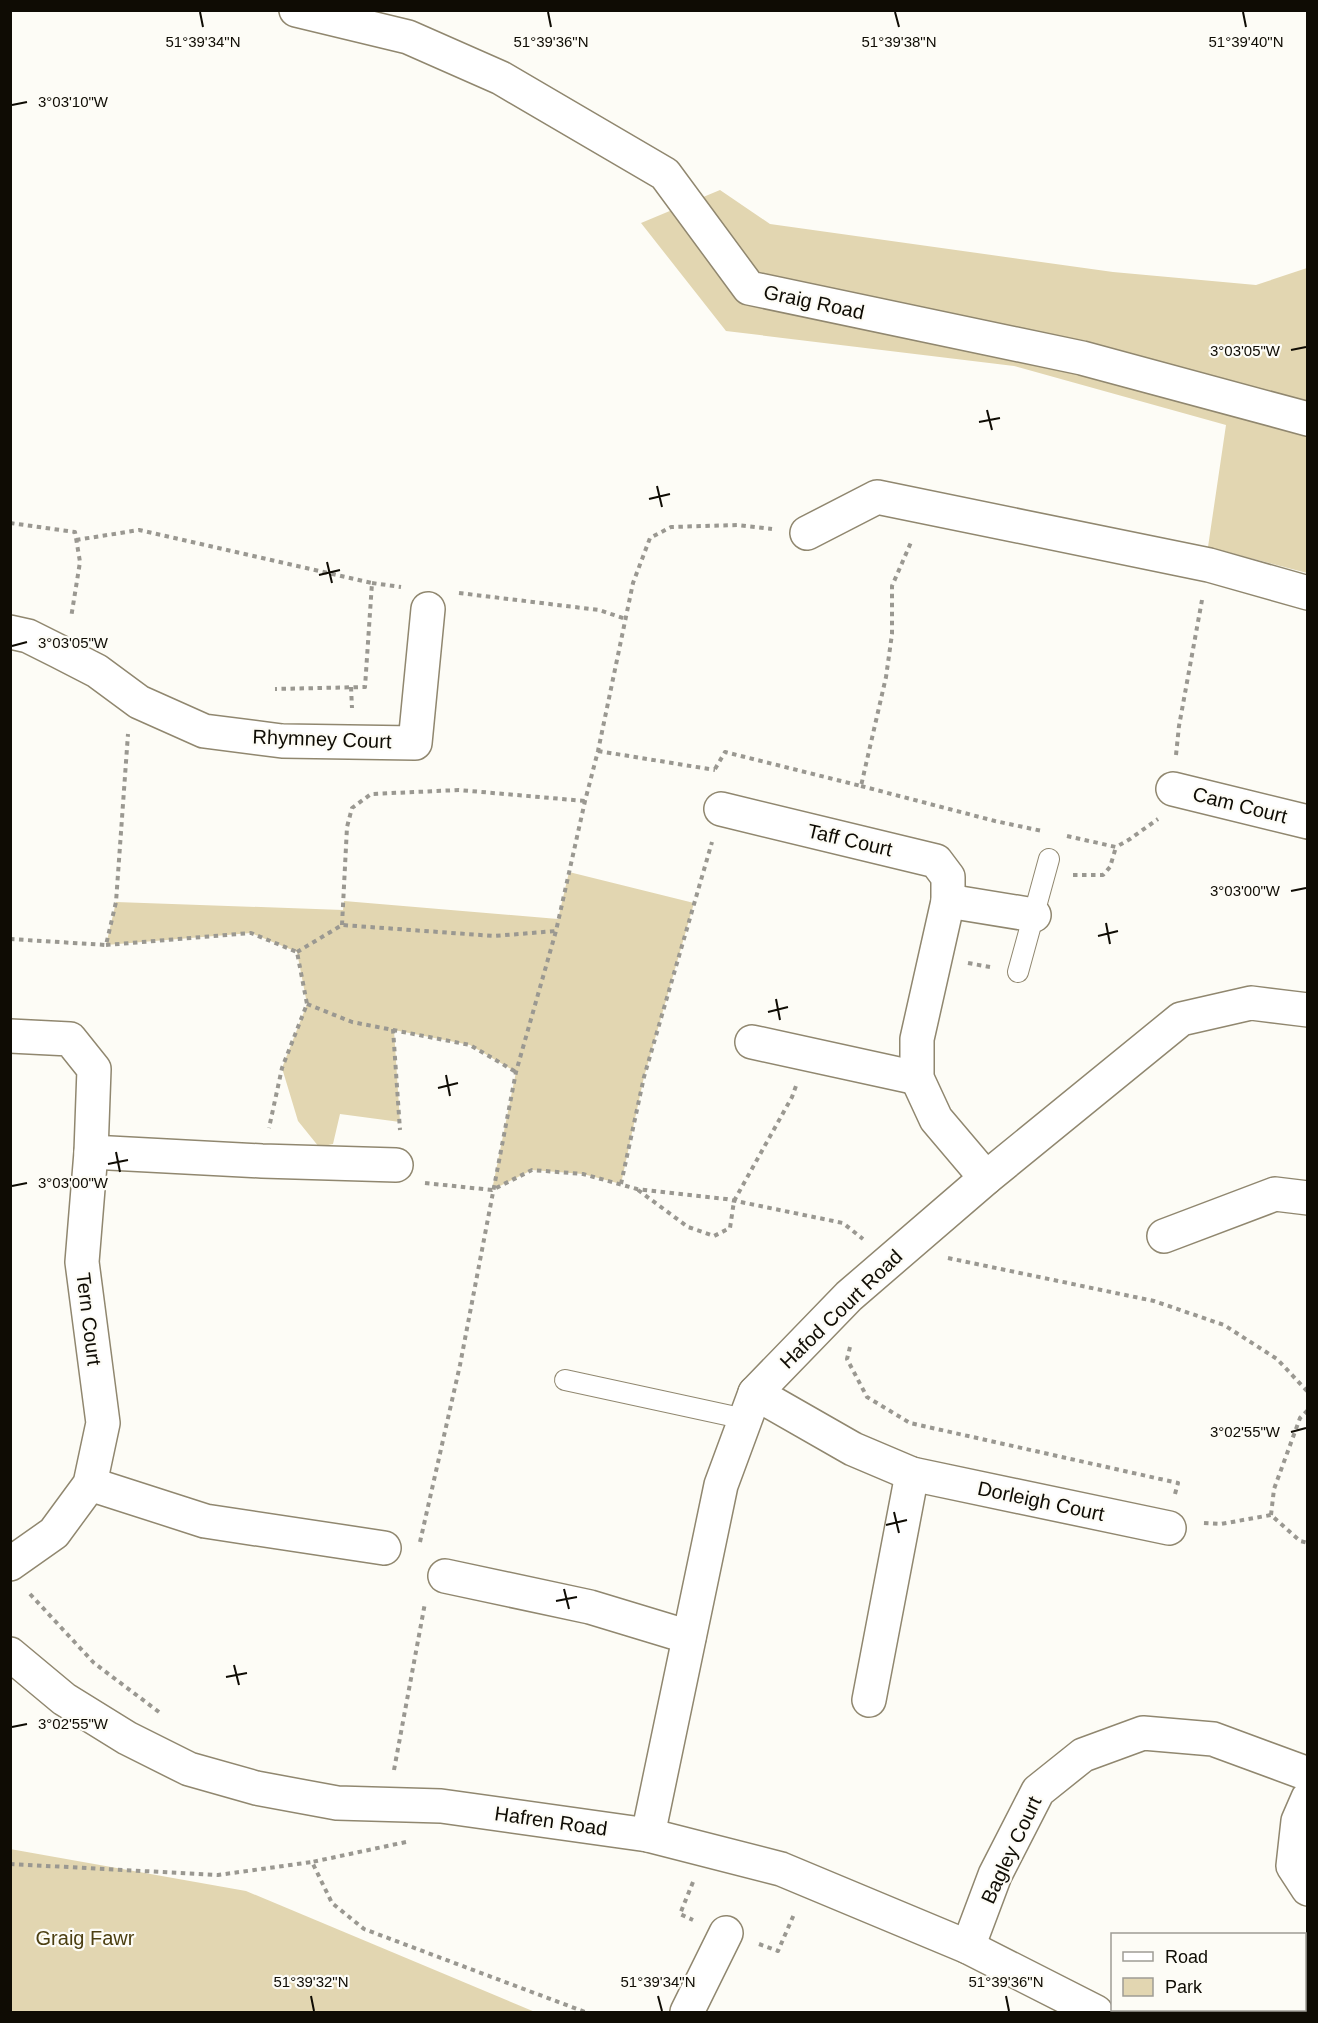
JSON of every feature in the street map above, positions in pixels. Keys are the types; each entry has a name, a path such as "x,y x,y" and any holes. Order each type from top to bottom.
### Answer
{"street":[{"name":"Graig Road","path":"296,10 408,37 491,73 665,174 749,288 1082,358 1308,419"},
{"path":"807,533 877,497 1209,565 1308,593"},
{"name":"Rhymney Court","path":"10,632 28,636 58,651 97,671 139,702 204,731 282,741 416,742 428,596"},
{"name":"Cam Court","path":"1173,789 1308,822"},
{"name":"Taff Court","path":"721,809 936,861 948,877 948,901 917,1039 917,1078 936,1119 986,1178"},
{"path":"948,901 1034,915"},
{"name":"Hafod Court Road","path":"648,1835 721,1485 750,1406 849,1296 986,1178 1181,1019 1251,1003 1308,1010"},
{"name":"Tern Court","path":"10,1036 70,1039 94,1070 91,1152 82,1263 102,1423 90,1484 54,1533 17,1575"},
{"path":"752,1042 917,1078"},
{"path":"91,1152 396,1165"},
{"path":"1164,1236 1275,1194 1308,1198"},
{"name":"Dorleigh Court","path":"750,1406 912,1474 1169,1528"},
{"path":"869,1700 912,1474"},
{"path":"90,1484 205,1521 384,1548"},
{"path":"436,1584 590,1608 689,1637"},
{"name":"Hafren Road","path":"10,1654 64,1699 127,1738 189,1769 256,1788 337,1803 441,1806 648,1835 781,1869 968,1947 1095,2013"},
{"name":"Bagley Court","path":"968,1947 996,1875 1038,1791 1083,1755 1143,1733 1213,1739 1308,1774"},
{"path":"1308,1798 1298,1821 1293,1866 1308,1889"},
{"path":"687,2013 726,1933"}],"lane":[{"path":"1018,972 1047,866"},
{"path":"565,1380 750,1406"}],"path":[{"path":"10,523 75,532 80,562 71,618 58,651"},
{"path":"421,1551 420,1544 460,1365 516,1072 556,931 598,751 633,583 650,538 671,527 737,525 807,533"},
{"path":"76,540 139,530 428,596 599,610 626,619"},
{"path":"861,786 886,677 892,634 892,586 916,530"},
{"path":"275,688 365,687 372,583"},
{"path":"1061,835 1116,847 1160,817 1173,789 1179,726 1203,594"},
{"path":"106,945 116,902 128,733 139,702"},
{"path":"598,751 715,769"},
{"path":"715,769 725,752 1050,832"},
{"path":"621,1184 644,1077 726,789 715,769"},
{"path":"342,925 347,827 352,808 371,794 459,790 585,801"},
{"path":"1047,866 1096,877 1103,875 1110,867 1116,847"},
{"path":"297,952 342,925 494,936 556,931"},
{"path":"10,939 106,945 251,933 297,952"},
{"path":"262,1161 282,1068 307,1004 297,952"},
{"path":"935,958 1018,972"},
{"path":"307,1004 352,1022 470,1045 516,1072"},
{"path":"637,1189 688,1227 714,1236 730,1228 734,1201 792,1097 808,1054"},
{"path":"914,1240 931,1254 1154,1301 1224,1325 1277,1359 1308,1392"},
{"path":"1271,1515 1274,1489 1300,1418 1308,1410"},
{"path":"17,1575 93,1663 160,1713"},
{"path":"394,1771 436,1584"},
{"path":"10,1864 218,1875 312,1862 407,1842"},
{"path":"312,1862 332,1903 364,1929 585,2013"},
{"path":"696,1875 680,1914 778,1951 798,1905"}],"green space":[{"path":"720,190 770,224 1113,272 1256,285 1307,268 1307,573 1208,547 1226,425 1014,366 726,331 641,223"},
{"path":"569,872 694,903 644,1077 621,1184 583,1174 532,1170 492,1190 516,1072 470,1045 394,1030 400,1122 340,1114 333,1144 319,1147 298,1121 282,1068 307,1004 297,952 251,933 106,945 116,902 343,910 344,901 558,919"},
{"name":"Graig Fawr","path":"10,1849 246,1891 535,2012 11,2012"}]}
